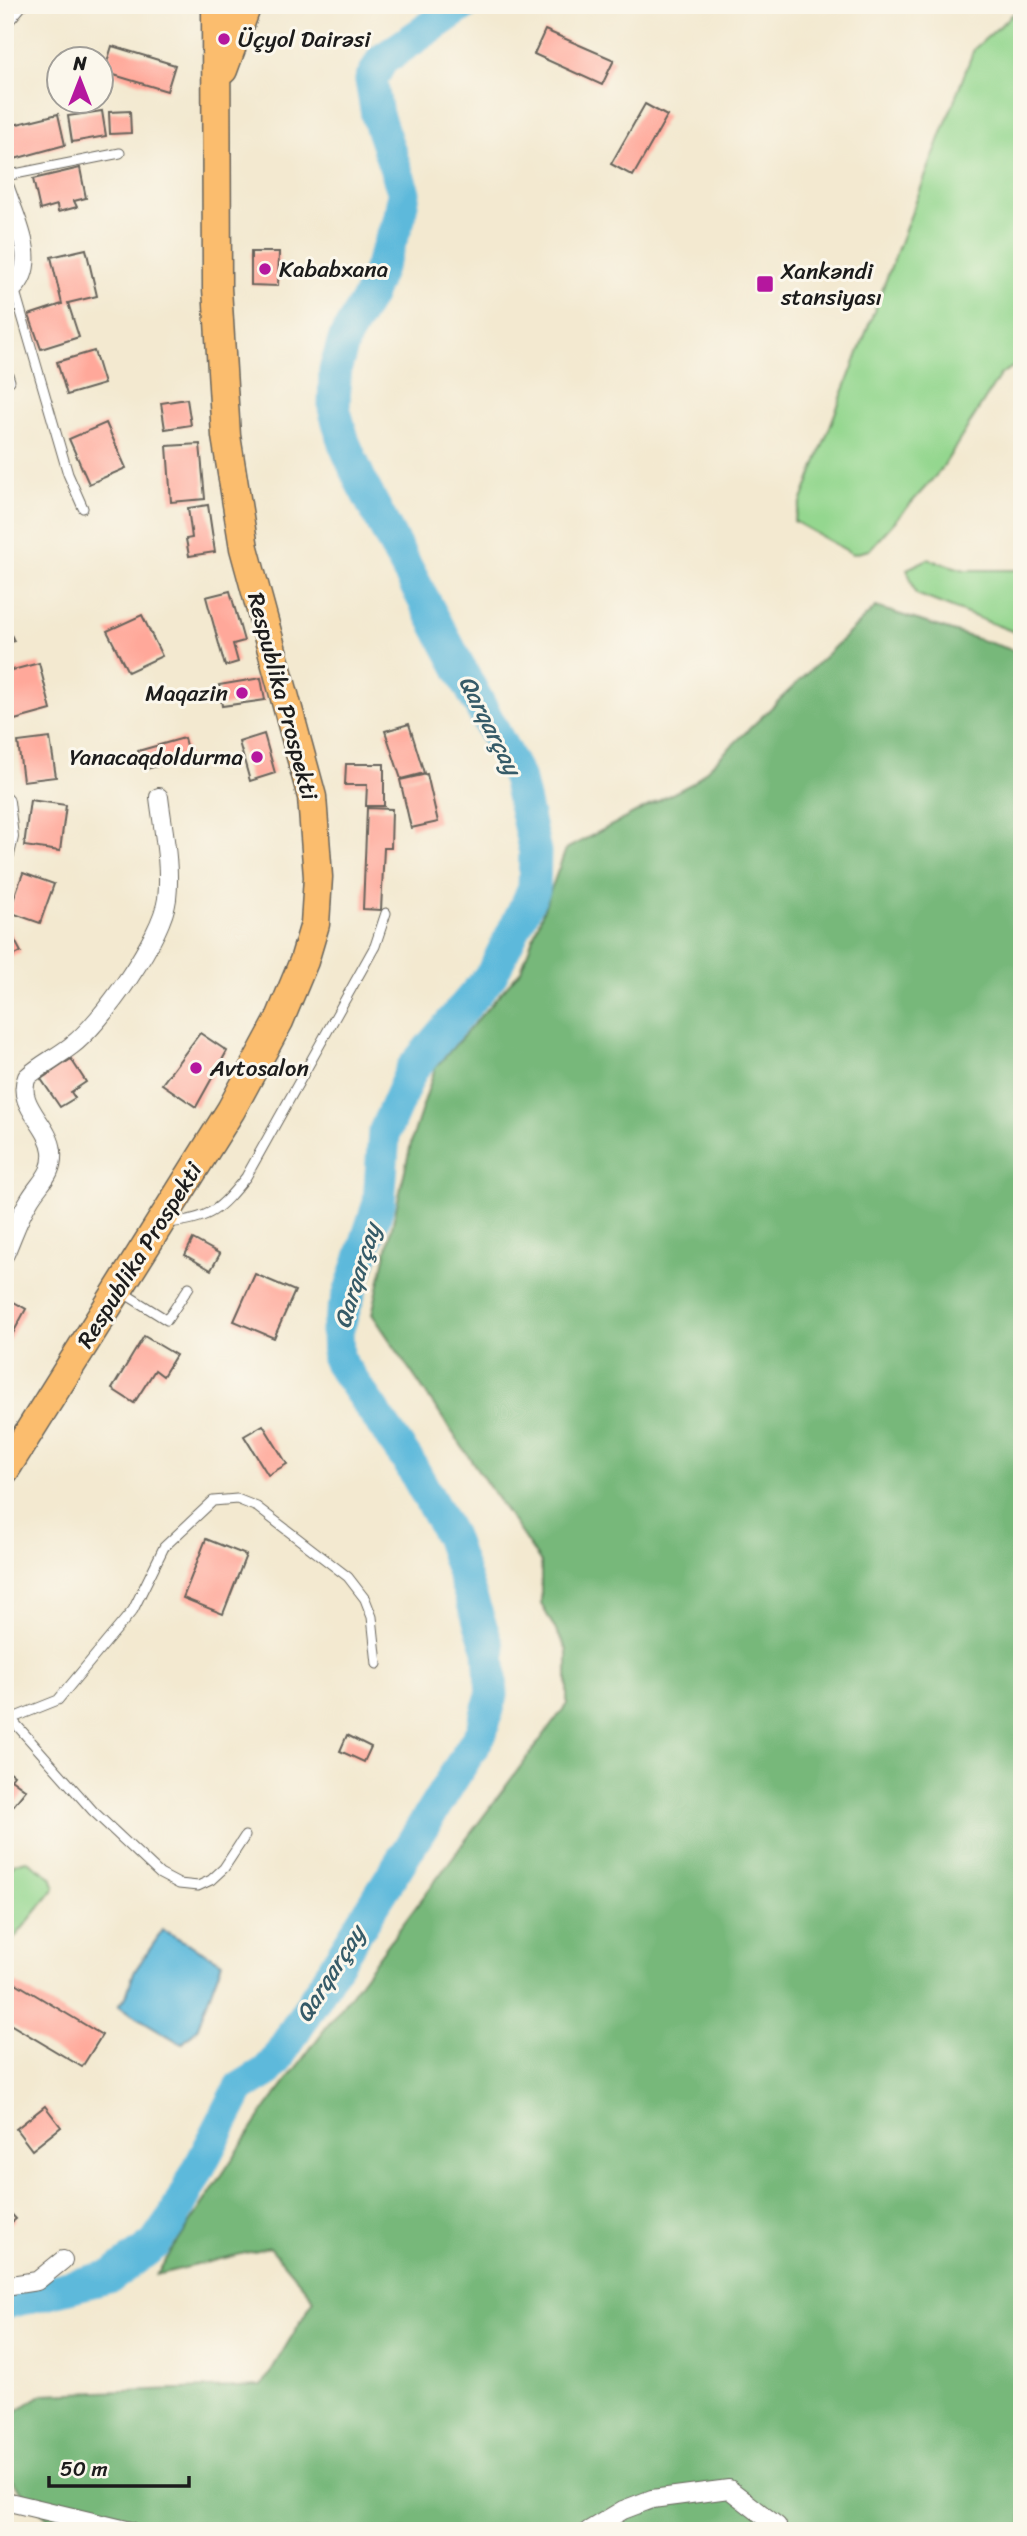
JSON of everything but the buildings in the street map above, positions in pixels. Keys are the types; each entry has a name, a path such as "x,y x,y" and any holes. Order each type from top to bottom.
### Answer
{"main road":[{"name":"Respublika Prospekti","path":"5,1470 231,1110 279,1021 304,961 315,924 318,877 312,797 244,548 226,436 217,288 214,93 216,5"},
{"path":"214,93 247,5"}],"street":[{"path":"5,19 16,5"},
{"path":"5,188 27,259 24,278 10,288"},
{"path":"5,1254 30,1198 46,1181 51,1161 49,1142 25,1095 23,1086 27,1077 88,1031 138,963 158,929 166,900 167,866 159,797"},
{"path":"5,802 9,836 5,854"},
{"path":"5,2286 37,2281 62,2260"},
{"path":"588,2531 623,2510 652,2499 729,2489 776,2526 777,2531"},
{"path":"5,2501 131,2531"}],"lane":[{"path":"5,176 120,153"},
{"path":"10,288 68,474 83,508"},
{"path":"5,365 10,381"},
{"path":"158,1223 197,1220 223,1205 246,1177 375,946 386,912"},
{"path":"118,1289 167,1320 189,1287"},
{"path":"245,1836 224,1868 211,1880 198,1886 179,1884 160,1874 93,1811 49,1764 9,1715 58,1700 133,1609 164,1547 213,1501 237,1499 257,1507 348,1577 365,1599 372,1617 377,1664"}],"green space":[{"path":"1022,6 1022,361 1000,375 941,470 869,550 853,554 794,521 974,49"},
{"path":"928,559 965,570 1022,570 1022,635 916,594 907,569"},
{"path":"876,607 1022,653 1022,2531 60,2531 5,2474 5,2418 43,2394 262,2386 314,2299 270,2247 156,2275 266,2108 567,1704 567,1650 541,1604 541,1563 372,1314 412,1139 435,1068 521,970 566,849 693,783"},
{"path":"26,1860 51,1877 55,1888 5,1950 5,1874 15,1863"}],"water":[{"path":"163,1930 222,1962 197,2029 182,2044 118,2006 126,1997 134,1972"}],"waterway":[{"name":"Qarqarçay","path":"5,2303 112,2276 155,2244 173,2218 240,2088 266,2072 275,2062 481,1733 492,1695 489,1650 450,1536 410,1464 338,1360 337,1331 379,1203 384,1133 412,1069 492,974 534,889 535,852 518,777 362,484 344,443 334,408 335,370 345,337 369,296 399,219 404,193 377,115 371,80 382,60 463,5"}],"place":[{"name":"Üçyol Dairəsi","path":"224,39"},
{"name":"Kababxana","path":"265,269"},
{"name":"Xankəndi stansiyası","path":"765,284"},
{"name":"Maqazin","path":"242,693"},
{"name":"Yanacaqdoldurma","path":"257,757"},
{"name":"Avtosalon","path":"196,1068"}]}
